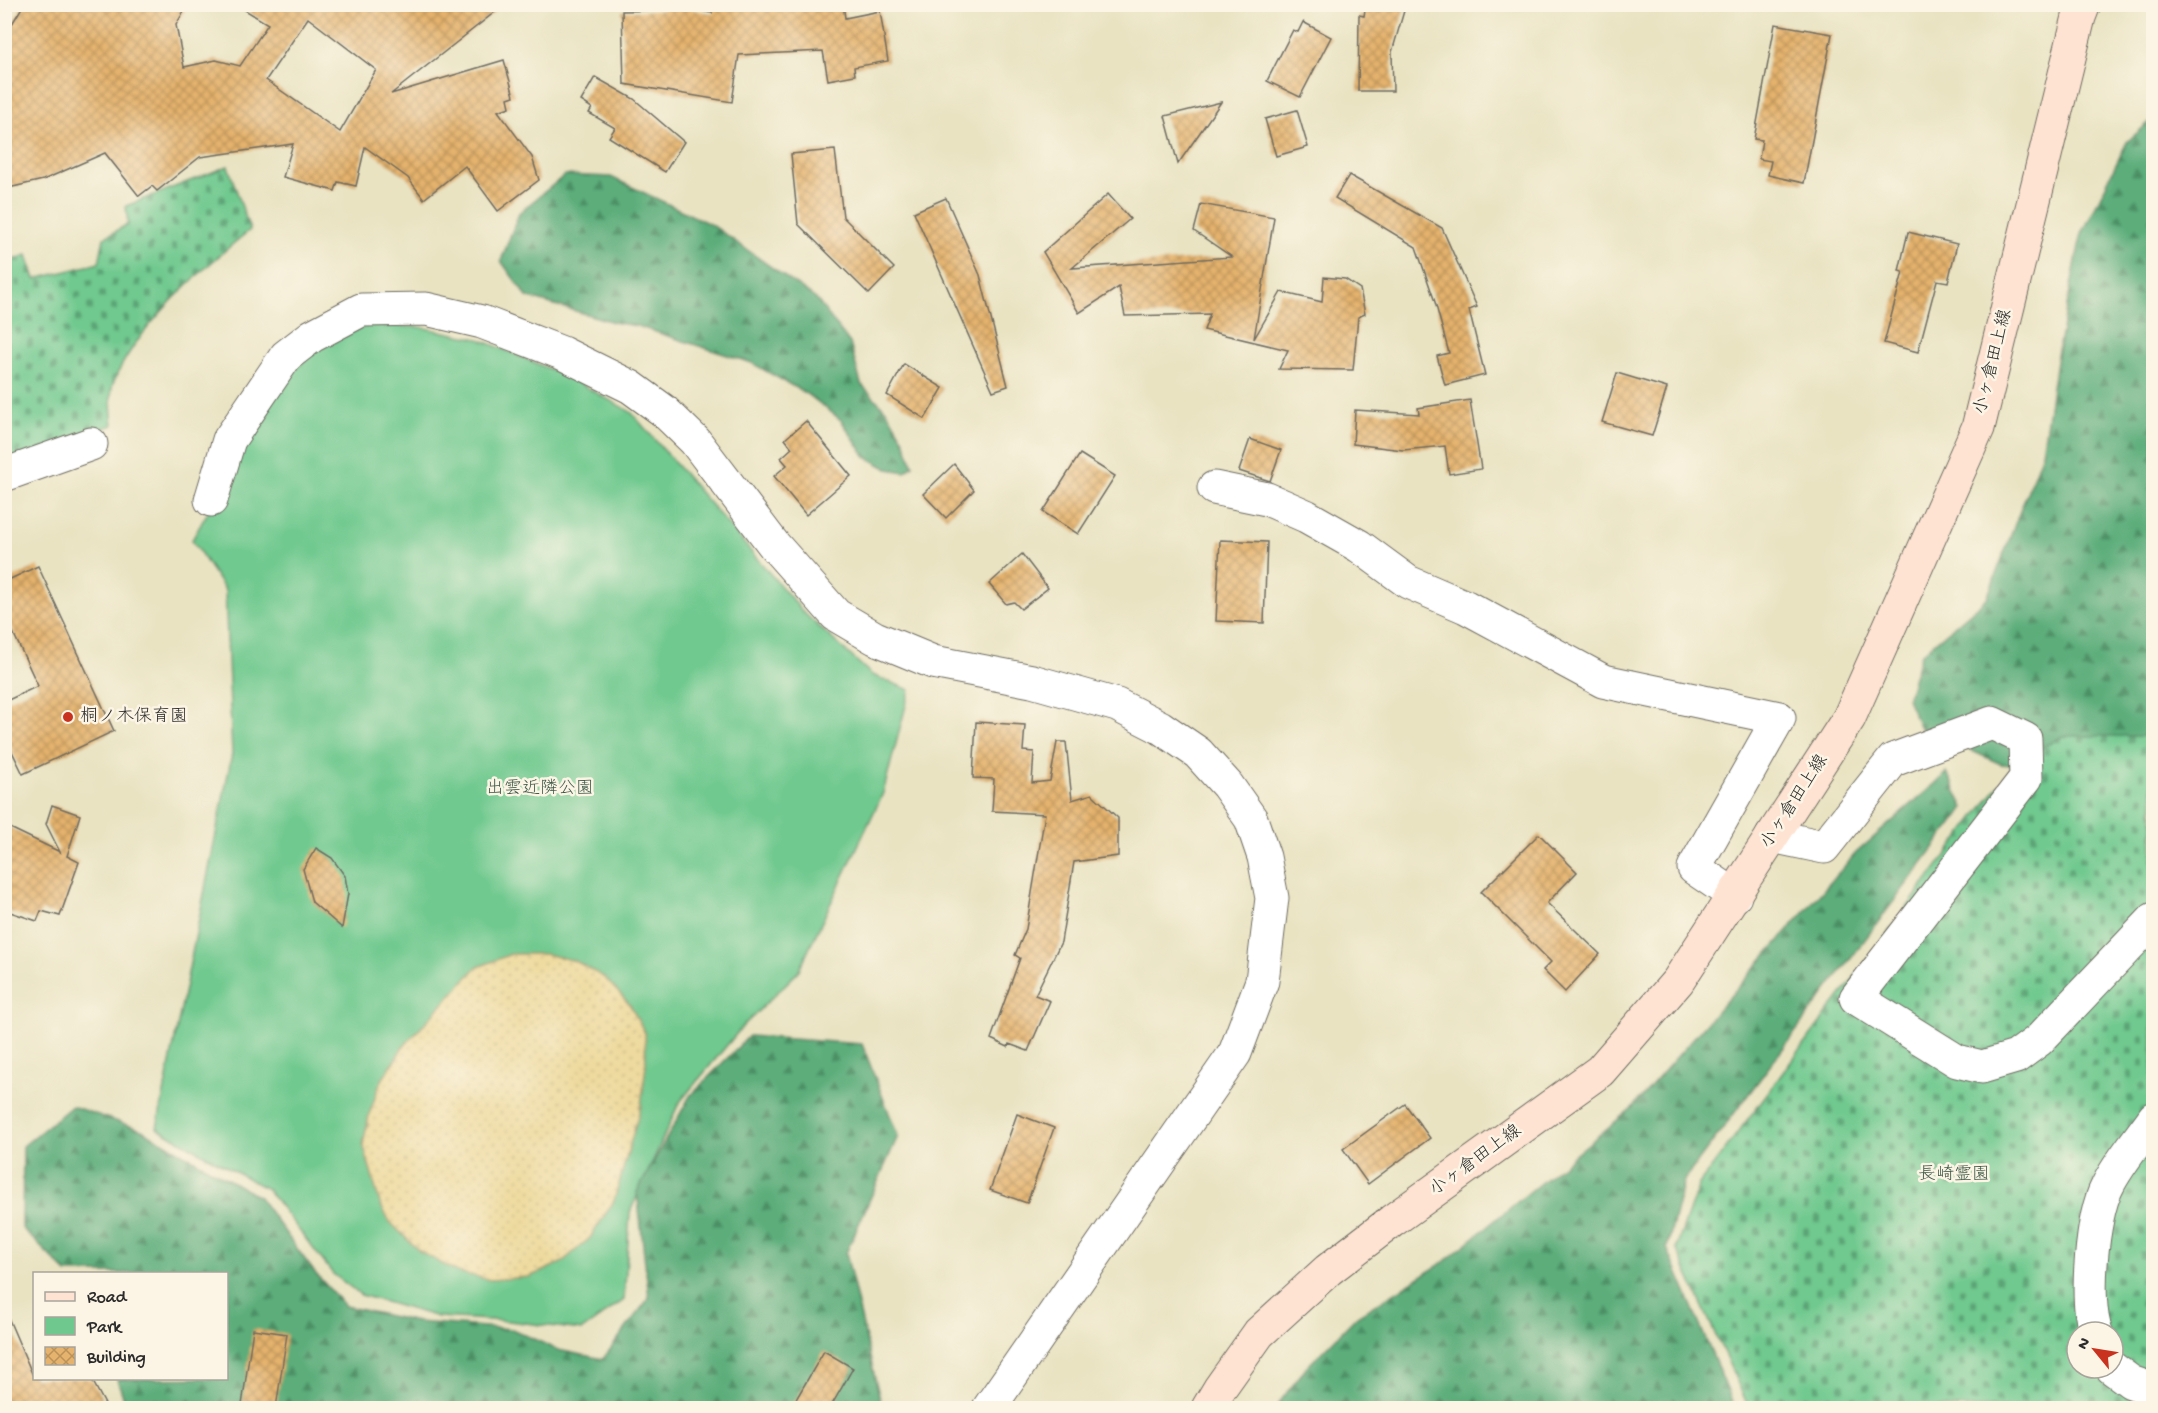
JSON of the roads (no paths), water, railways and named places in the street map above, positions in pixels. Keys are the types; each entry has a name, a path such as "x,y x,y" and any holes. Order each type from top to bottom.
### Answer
{"main road":[{"name":"小ヶ倉田上線","path":"1208,1408 1259,1333 1328,1270 1600,1071 1678,981 1849,718 1978,428 2084,4"}],"street":[{"path":"211,500 229,440 286,356 312,336 361,310 426,309 482,321 562,353 631,387 664,411 695,441 774,545 836,615 875,638 933,662 1032,681 1117,705 1160,727 1198,753 1227,785 1251,819 1264,857 1272,898 1262,981 1235,1053 988,1408"},
{"path":"4,475 91,444"},
{"path":"1214,488 1267,499 1306,516 1359,546 1408,582 1466,607 1603,681 1779,718 1694,868 1735,896"},
{"path":"1772,836 1824,847 1893,760 1992,723 2025,740 2026,778 1856,998 1957,1060 1982,1067 2016,1057 2039,1040 2154,919"},
{"path":"2095,1320 2090,1278 2094,1233 2106,1187 2154,1118"},
{"path":"2125,1378 2154,1390"}],"place":[{"name":"桐ノ木保育園","path":"68,717"}],"park label":[{"name":"出雲近隣公園","path":"540,789"},
{"name":"長崎霊園","path":"1954,1175"}]}
